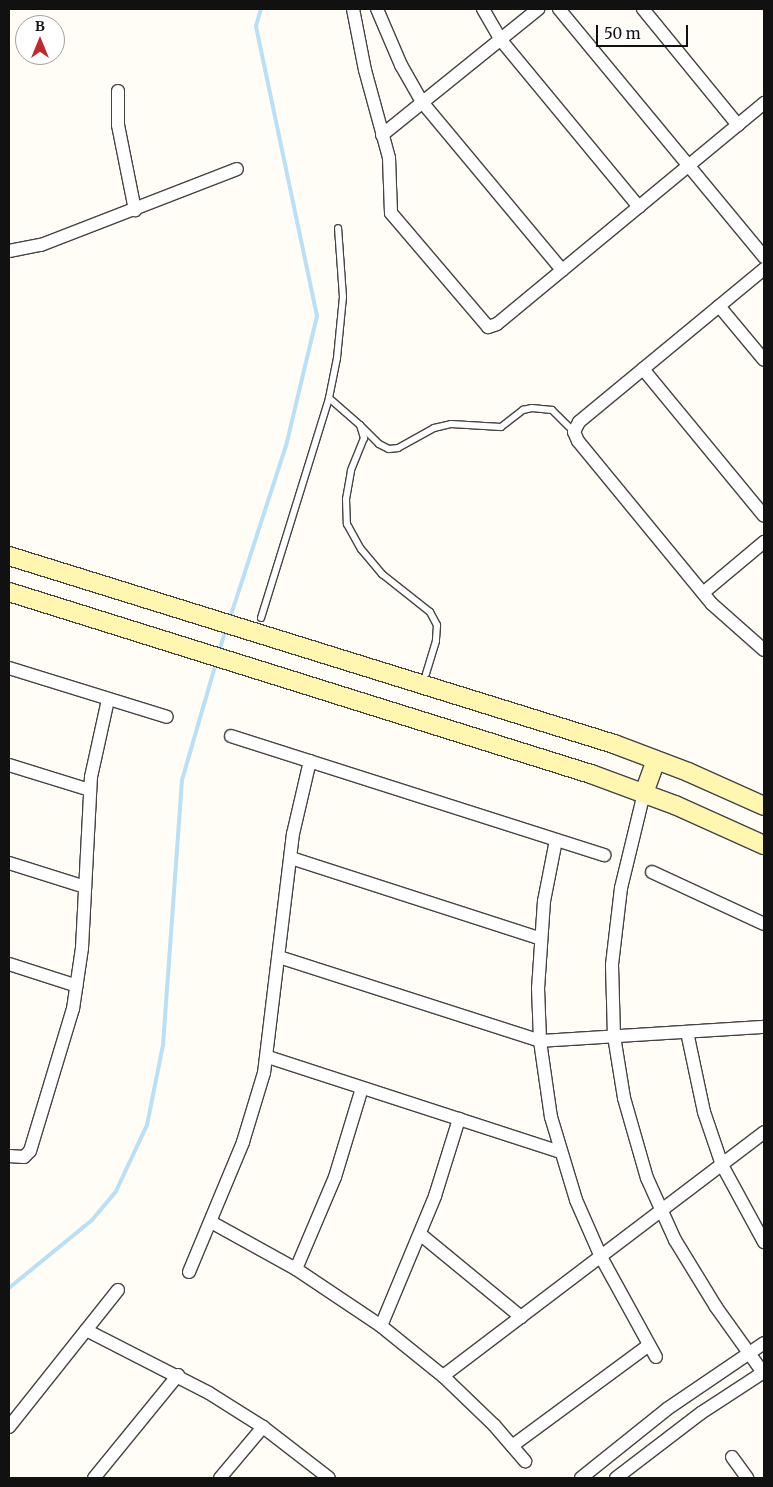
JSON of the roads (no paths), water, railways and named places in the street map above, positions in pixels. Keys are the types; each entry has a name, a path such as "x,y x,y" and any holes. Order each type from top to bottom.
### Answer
{"street":[{"path":"354,9 365,70 389,158 391,213 484,325 490,327 497,324 764,103"},
{"path":"377,9 401,65 422,102 562,270"},
{"path":"483,9 500,39 639,207"},
{"path":"382,135 538,9"},
{"path":"559,9 764,257"},
{"path":"643,9 738,125"},
{"path":"118,91 118,125 135,210"},
{"path":"9,251 41,245 237,169"},
{"path":"764,269 578,422 575,437 702,592 726,618 764,650"},
{"path":"719,306 764,360"},
{"path":"643,369 764,516"},
{"path":"702,592 764,542"},
{"path":"9,556 656,760 764,806"},
{"path":"9,592 644,793 764,845"},
{"path":"9,668 167,717"},
{"path":"9,1156 24,1157 30,1151 63,1047 77,986 90,790 108,700"},
{"path":"231,736 604,855"},
{"path":"616,1478 701,1413 764,1373 692,1270 661,1211 634,1139 614,1036 612,965 615,929 628,852 644,793 656,760"},
{"path":"189,1272 243,1142 268,1057 290,858 310,761"},
{"path":"9,765 90,790"},
{"path":"556,840 539,938 540,1041 551,1117 560,1152 601,1257 656,1358"},
{"path":"290,858 539,938"},
{"path":"9,863 85,887"},
{"path":"652,872 764,924"},
{"path":"279,957 540,1041 764,1027 764,1021"},
{"path":"9,964 77,986"},
{"path":"687,1032 702,1104 722,1165 764,1242"},
{"path":"268,1057 560,1152"},
{"path":"296,1269 335,1178 362,1088"},
{"path":"382,1326 420,1234 459,1120"},
{"path":"443,1376 764,1132"},
{"path":"211,1222 296,1269 382,1326 443,1376 525,1461"},
{"path":"420,1234 521,1317"},
{"path":"9,1427 118,1290"},
{"path":"86,1330 178,1375 263,1427 329,1478"},
{"path":"581,1478 667,1409 764,1343"},
{"path":"512,1446 649,1345"},
{"path":"94,1478 178,1375"},
{"path":"220,1478 263,1427"},
{"path":"732,1458 740,1476"}],"lane":[{"path":"261,618 329,398 337,358 343,297 338,228"},
{"path":"329,398 379,444 389,449 398,448 434,428 451,424 501,427 523,410 532,408 552,410 569,427"},
{"path":"360,425 364,438 351,471 346,499 347,524 361,549 382,574 430,612 437,626 436,641 426,674"}],"waterway":[{"path":"229,621 286,446 317,316 256,26 261,9"},
{"path":"218,654 226,630"},
{"path":"9,1288 92,1220 116,1191 147,1125 163,1045 182,780 216,663"}]}
